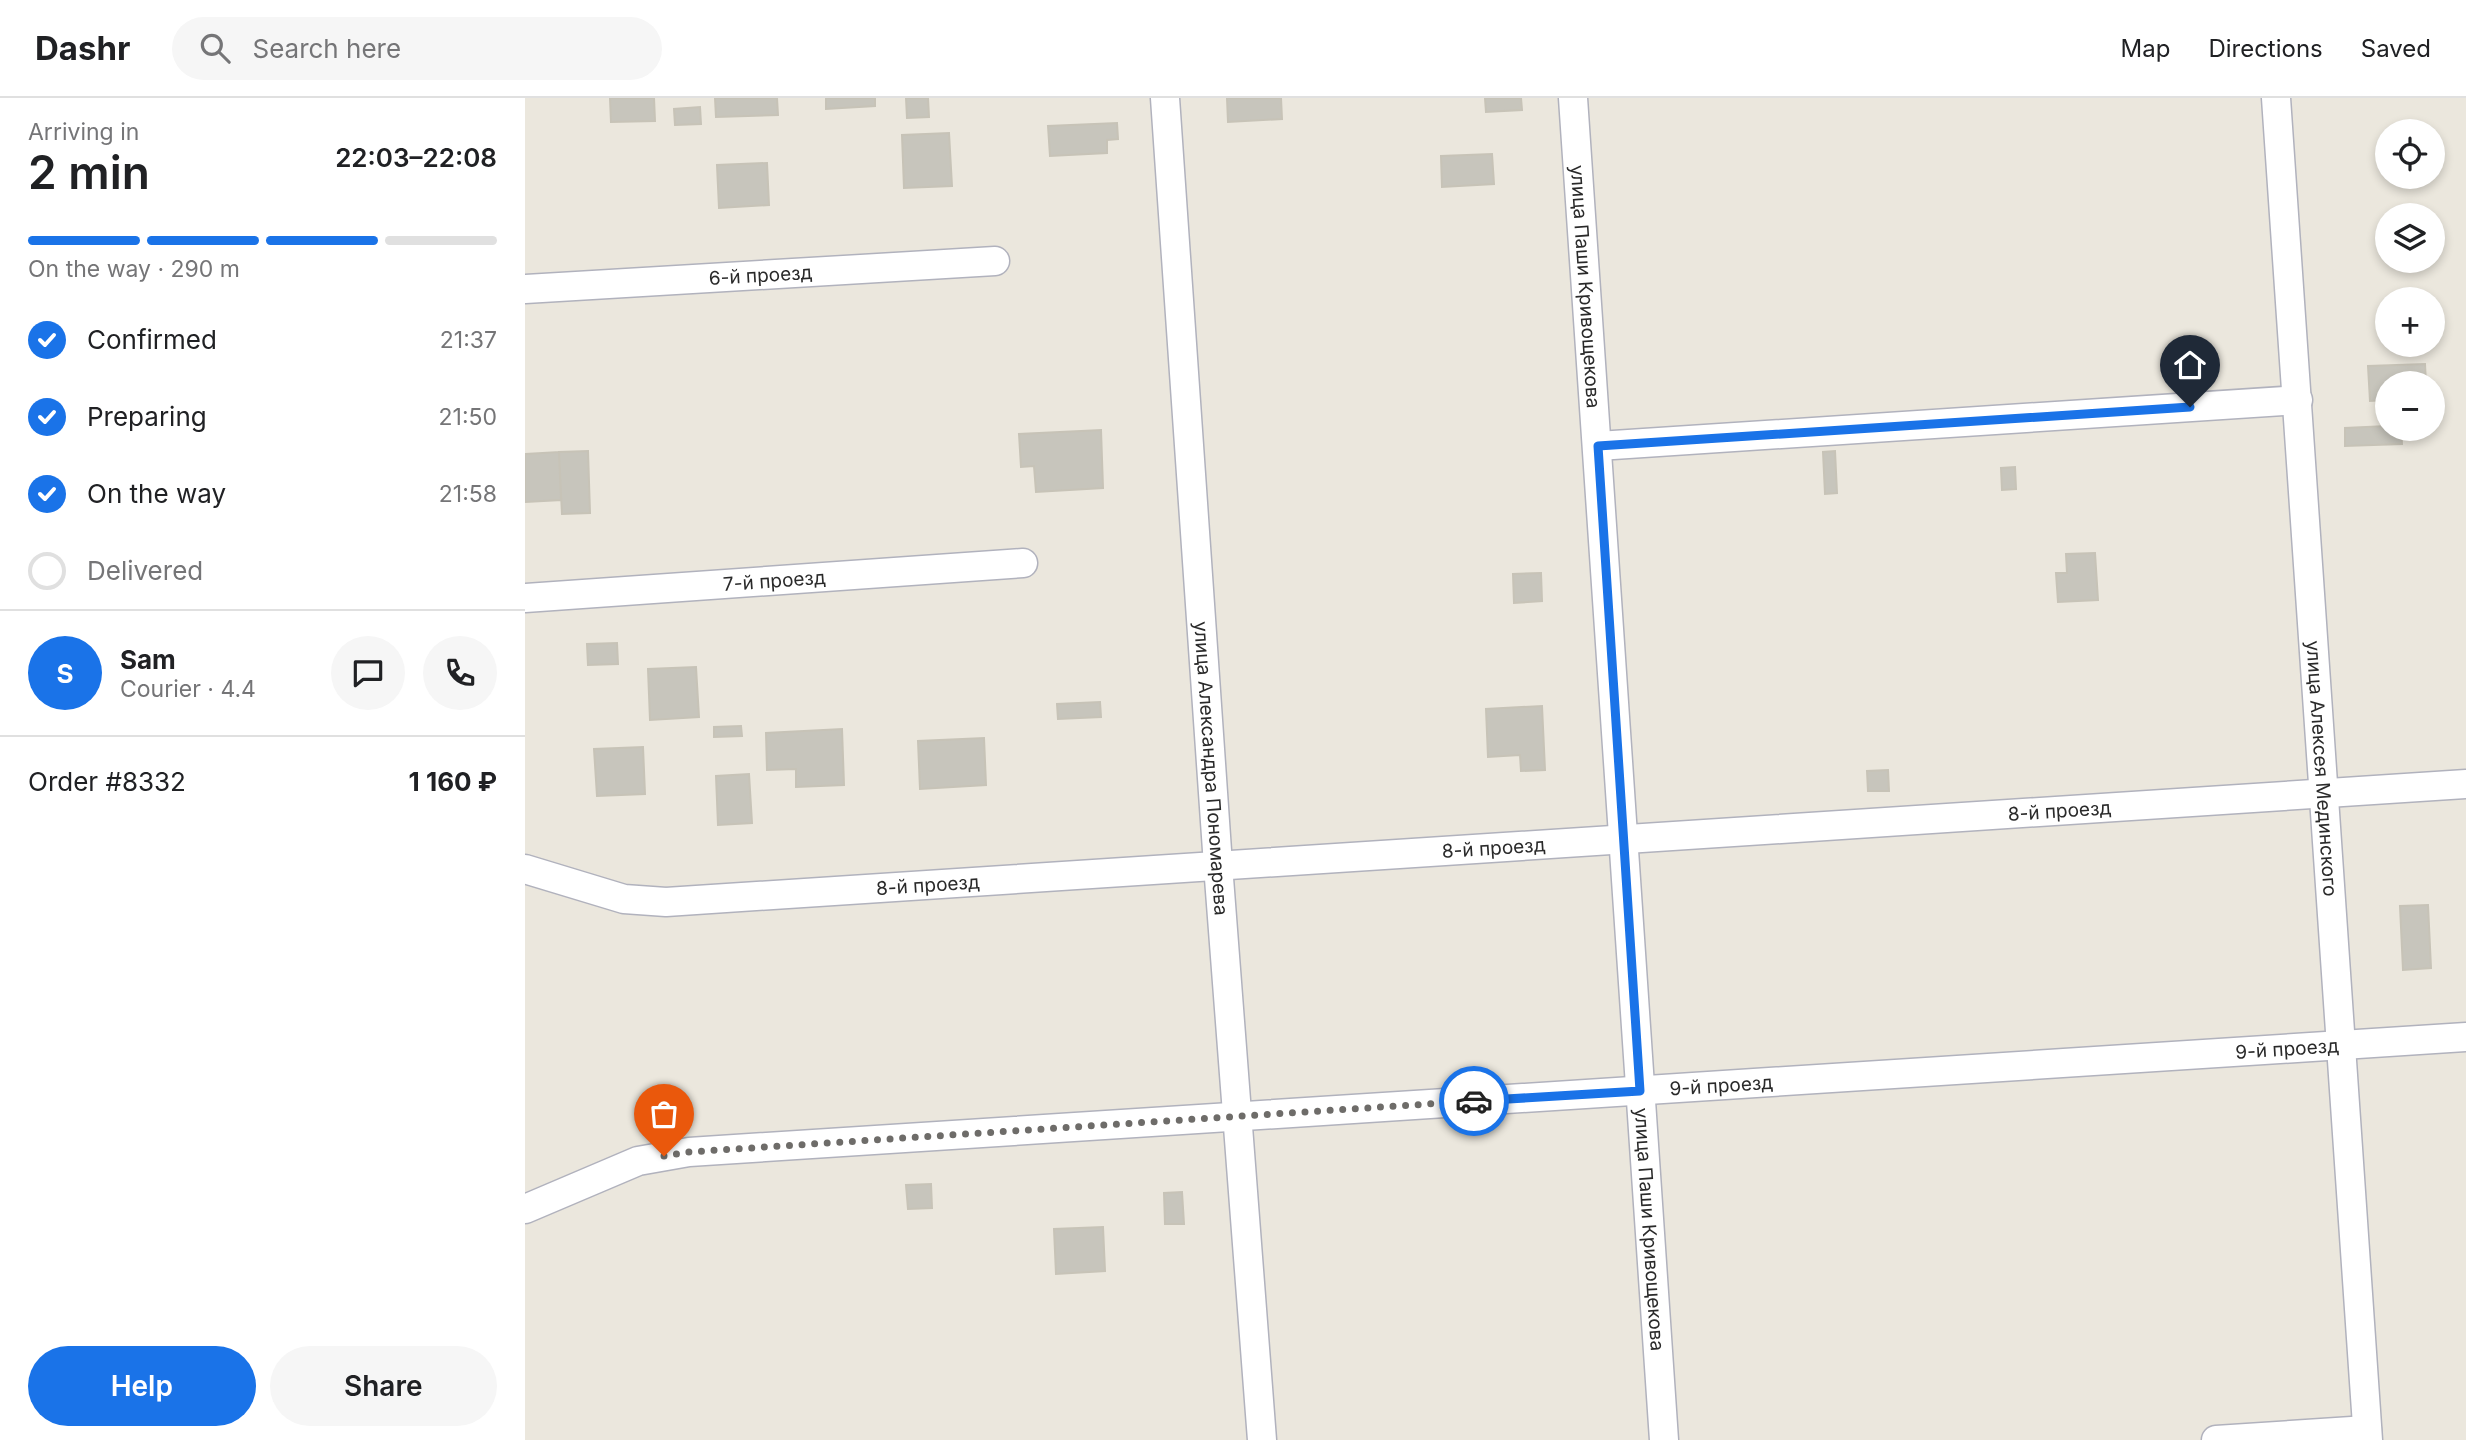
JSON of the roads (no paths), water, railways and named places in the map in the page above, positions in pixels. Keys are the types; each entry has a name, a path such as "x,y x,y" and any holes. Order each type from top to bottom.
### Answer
{"street":[{"name":"улица Александра Пономарева","path":"1165,98 1218,865 1262,1440"},
{"name":"улица Паши Кривощекова","path":"1573,98 1664,1440"},
{"name":"улица Алексея Мединского","path":"2276,98 2367,1435"},
{"name":"6-й проезд","path":"525,289 995,261"},
{"path":"1598,446 2298,400"},
{"name":"7-й проезд","path":"525,598 1023,563"},
{"name":"8-й проезд","path":"525,869 624,899 666,902 2466,784"},
{"name":"9-й проезд","path":"525,1209 638,1161 689,1152 2466,1037"},
{"path":"2216,1440 2367,1435"}]}
